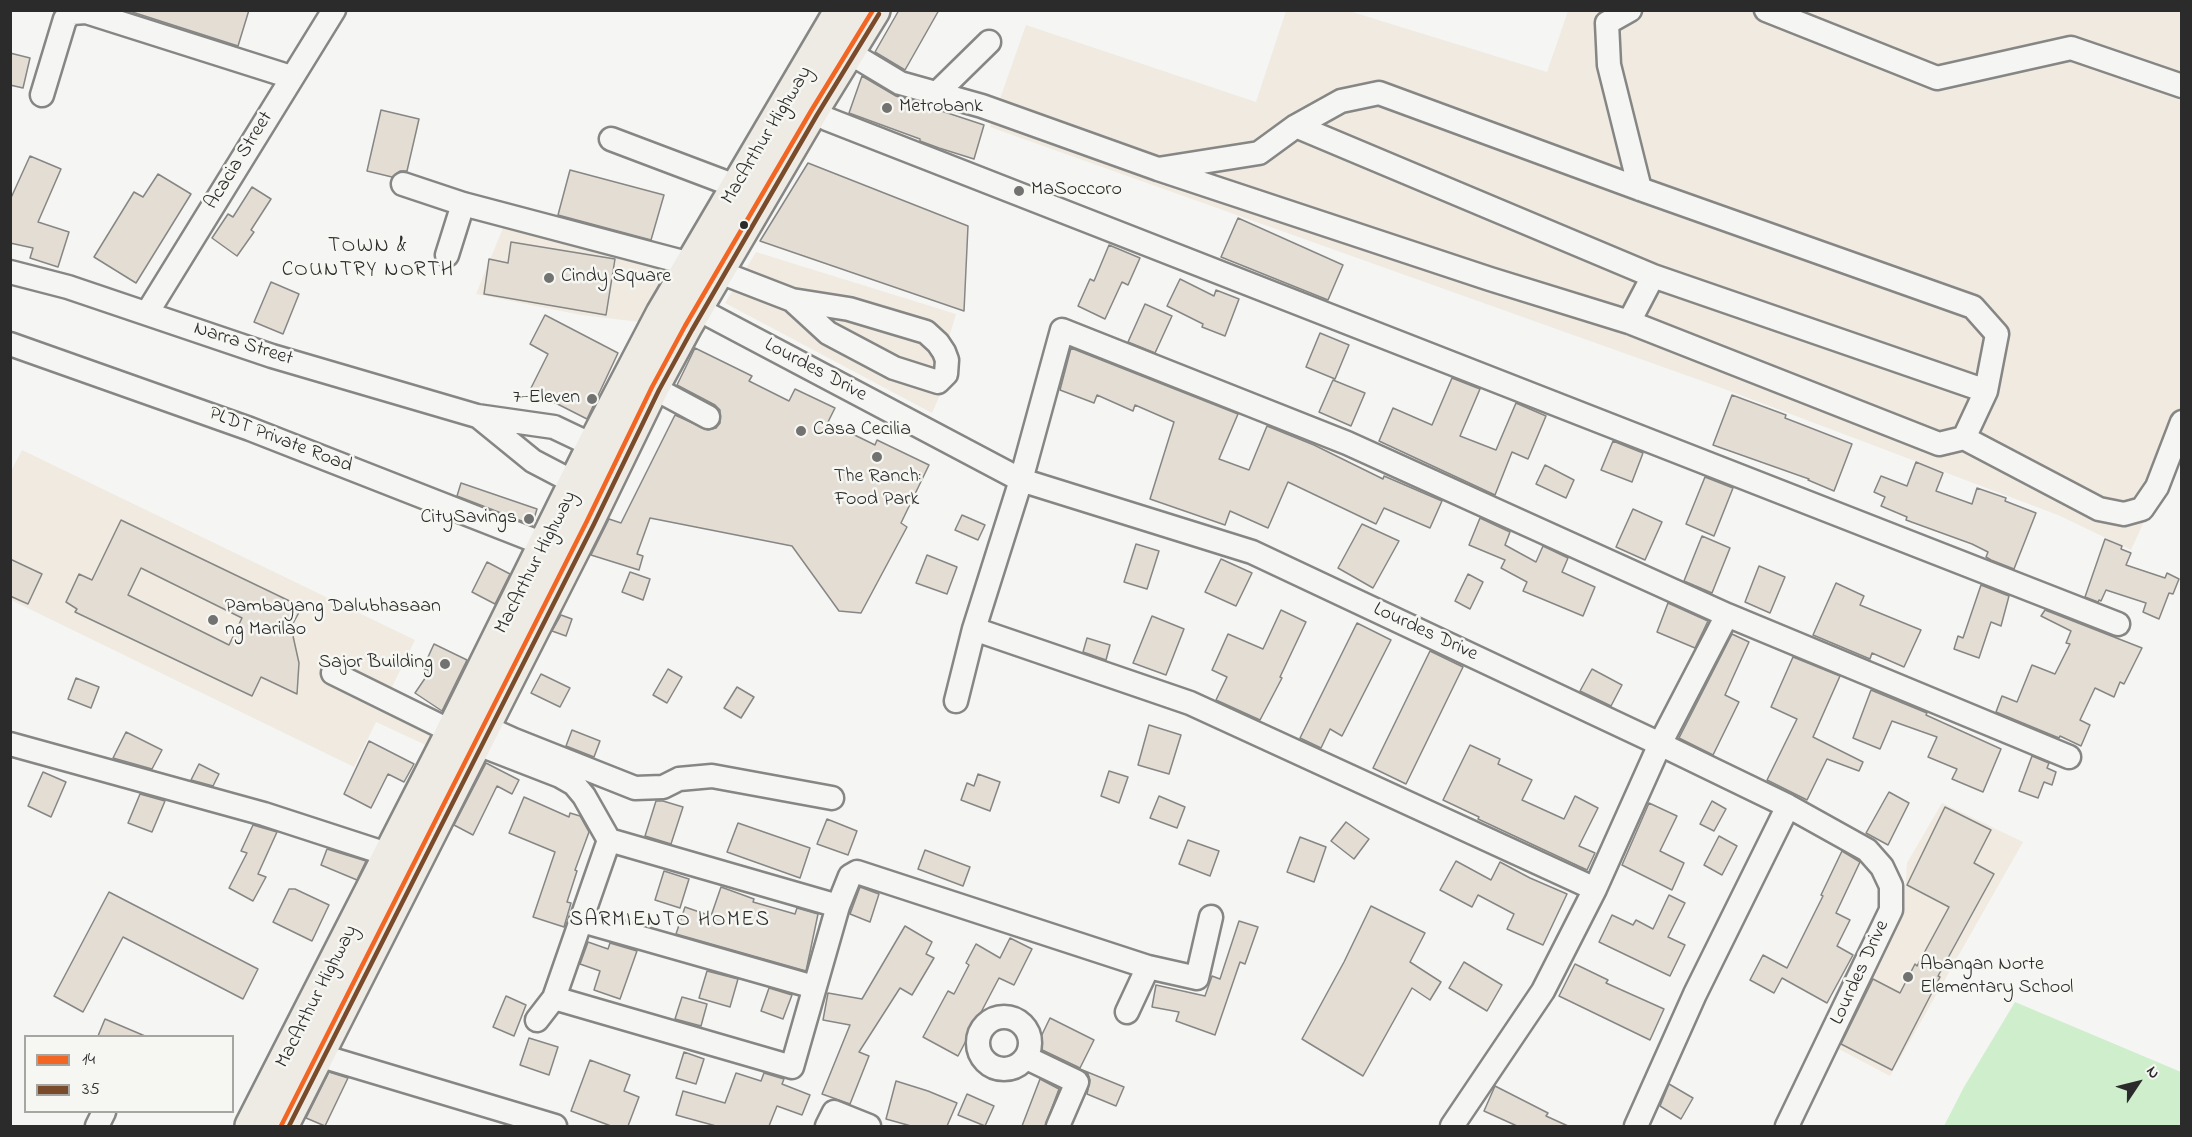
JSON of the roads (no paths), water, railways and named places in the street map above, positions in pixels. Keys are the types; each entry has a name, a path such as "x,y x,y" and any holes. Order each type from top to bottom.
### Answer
{"highway":[{"name":"MacArthur Highway","path":"252,1126 390,855 470,734 546,545 594,446 663,314 705,268 811,111 837,45 842,10"},
{"name":"MacArthur Highway","path":"281,1126 318,1055 470,734 652,387 696,308 705,268 738,187 837,45 873,10"}],"street":[{"name":"Acacia Street","path":"147,313 334,10"},
{"path":"1630,10 1607,23 1609,65 1640,189"},
{"path":"1766,10 1937,78 2072,48 2181,86"},
{"path":"42,95 65,19 72,13 86,12 291,77"},
{"path":"938,92 989,42"},
{"path":"837,45 900,83 938,92 1158,169 1479,276 1629,322 1939,444 1964,438 2099,509 2124,514 2142,509 2157,487 2181,422"},
{"path":"1158,169 1259,153 1296,126 1341,101 1379,93 1640,189 1973,307 1997,334 1986,391 1964,438"},
{"path":"811,111 2118,624"},
{"path":"1296,126 1653,276 1986,391"},
{"path":"611,139 738,187"},
{"path":"403,184 463,204 705,268 792,300 849,309 926,332 944,352 947,360 946,374 938,382 894,368 828,333 792,300"},
{"path":"447,255 463,204"},
{"name":"Narra Street","path":"10,272 68,287 272,356 477,416 554,427 594,446"},
{"path":"1629,322 1653,276"},
{"name":"Lourdes Drive","path":"696,308 1021,480 1252,552 1788,806 1867,850 1882,867 1891,886 1891,910 1787,1126"},
{"path":"956,701 974,629 1021,480 1062,330 1347,443 1726,615 2069,757"},
{"name":"PLDT Private Road","path":"10,344 250,429 546,545"},
{"path":"652,387 708,417"},
{"name":"Narra Street","path":"477,416 533,461 577,484"},
{"path":"1452,1126 1543,991 1595,889 1660,744 1726,615"},
{"path":"974,629 1190,703 1595,889"},
{"path":"333,673 470,734 574,784 584,796 609,840 838,906"},
{"path":"470,734 514,740 635,788 663,787 679,779 712,776 832,798"},
{"path":"10,744 264,814 390,855"},
{"path":"1636,1126 1695,994 1788,806"},
{"path":"537,1020 554,998 609,840"},
{"path":"554,998 792,1067 838,906 850,876 857,872 1148,967 1197,978 1211,917"},
{"path":"582,921 814,987"},
{"path":"1127,1012 1148,967"},
{"path":"318,1055 555,1126"},
{"path":"1027,1058 1077,1082 1058,1126"},
{"path":"827,1126 834,1112 869,1126"}],"place":[{"name":"Metrobank","path":"887,108"},
{"name":"MaSoccoro","path":"1019,191"},
{"name":"Cindy Square","path":"549,278"},
{"name":"7-Eleven","path":"592,399"},
{"name":"Casa Cecilia","path":"801,431"},
{"name":"The Ranch: Food Park","path":"877,457"},
{"name":"CitySavings","path":"529,519"},
{"name":"Pambayang Dalubhasaan ng Marilao","path":"213,620"},
{"name":"Sajor Building","path":"445,664"},
{"name":"Abangan Norte Elementary School","path":"1908,977"}],"district":[{"name":"TOWN & COUNTRY NORTH","path":"368,260"},
{"name":"SARMIENTO HOMES","path":"670,922"}]}
